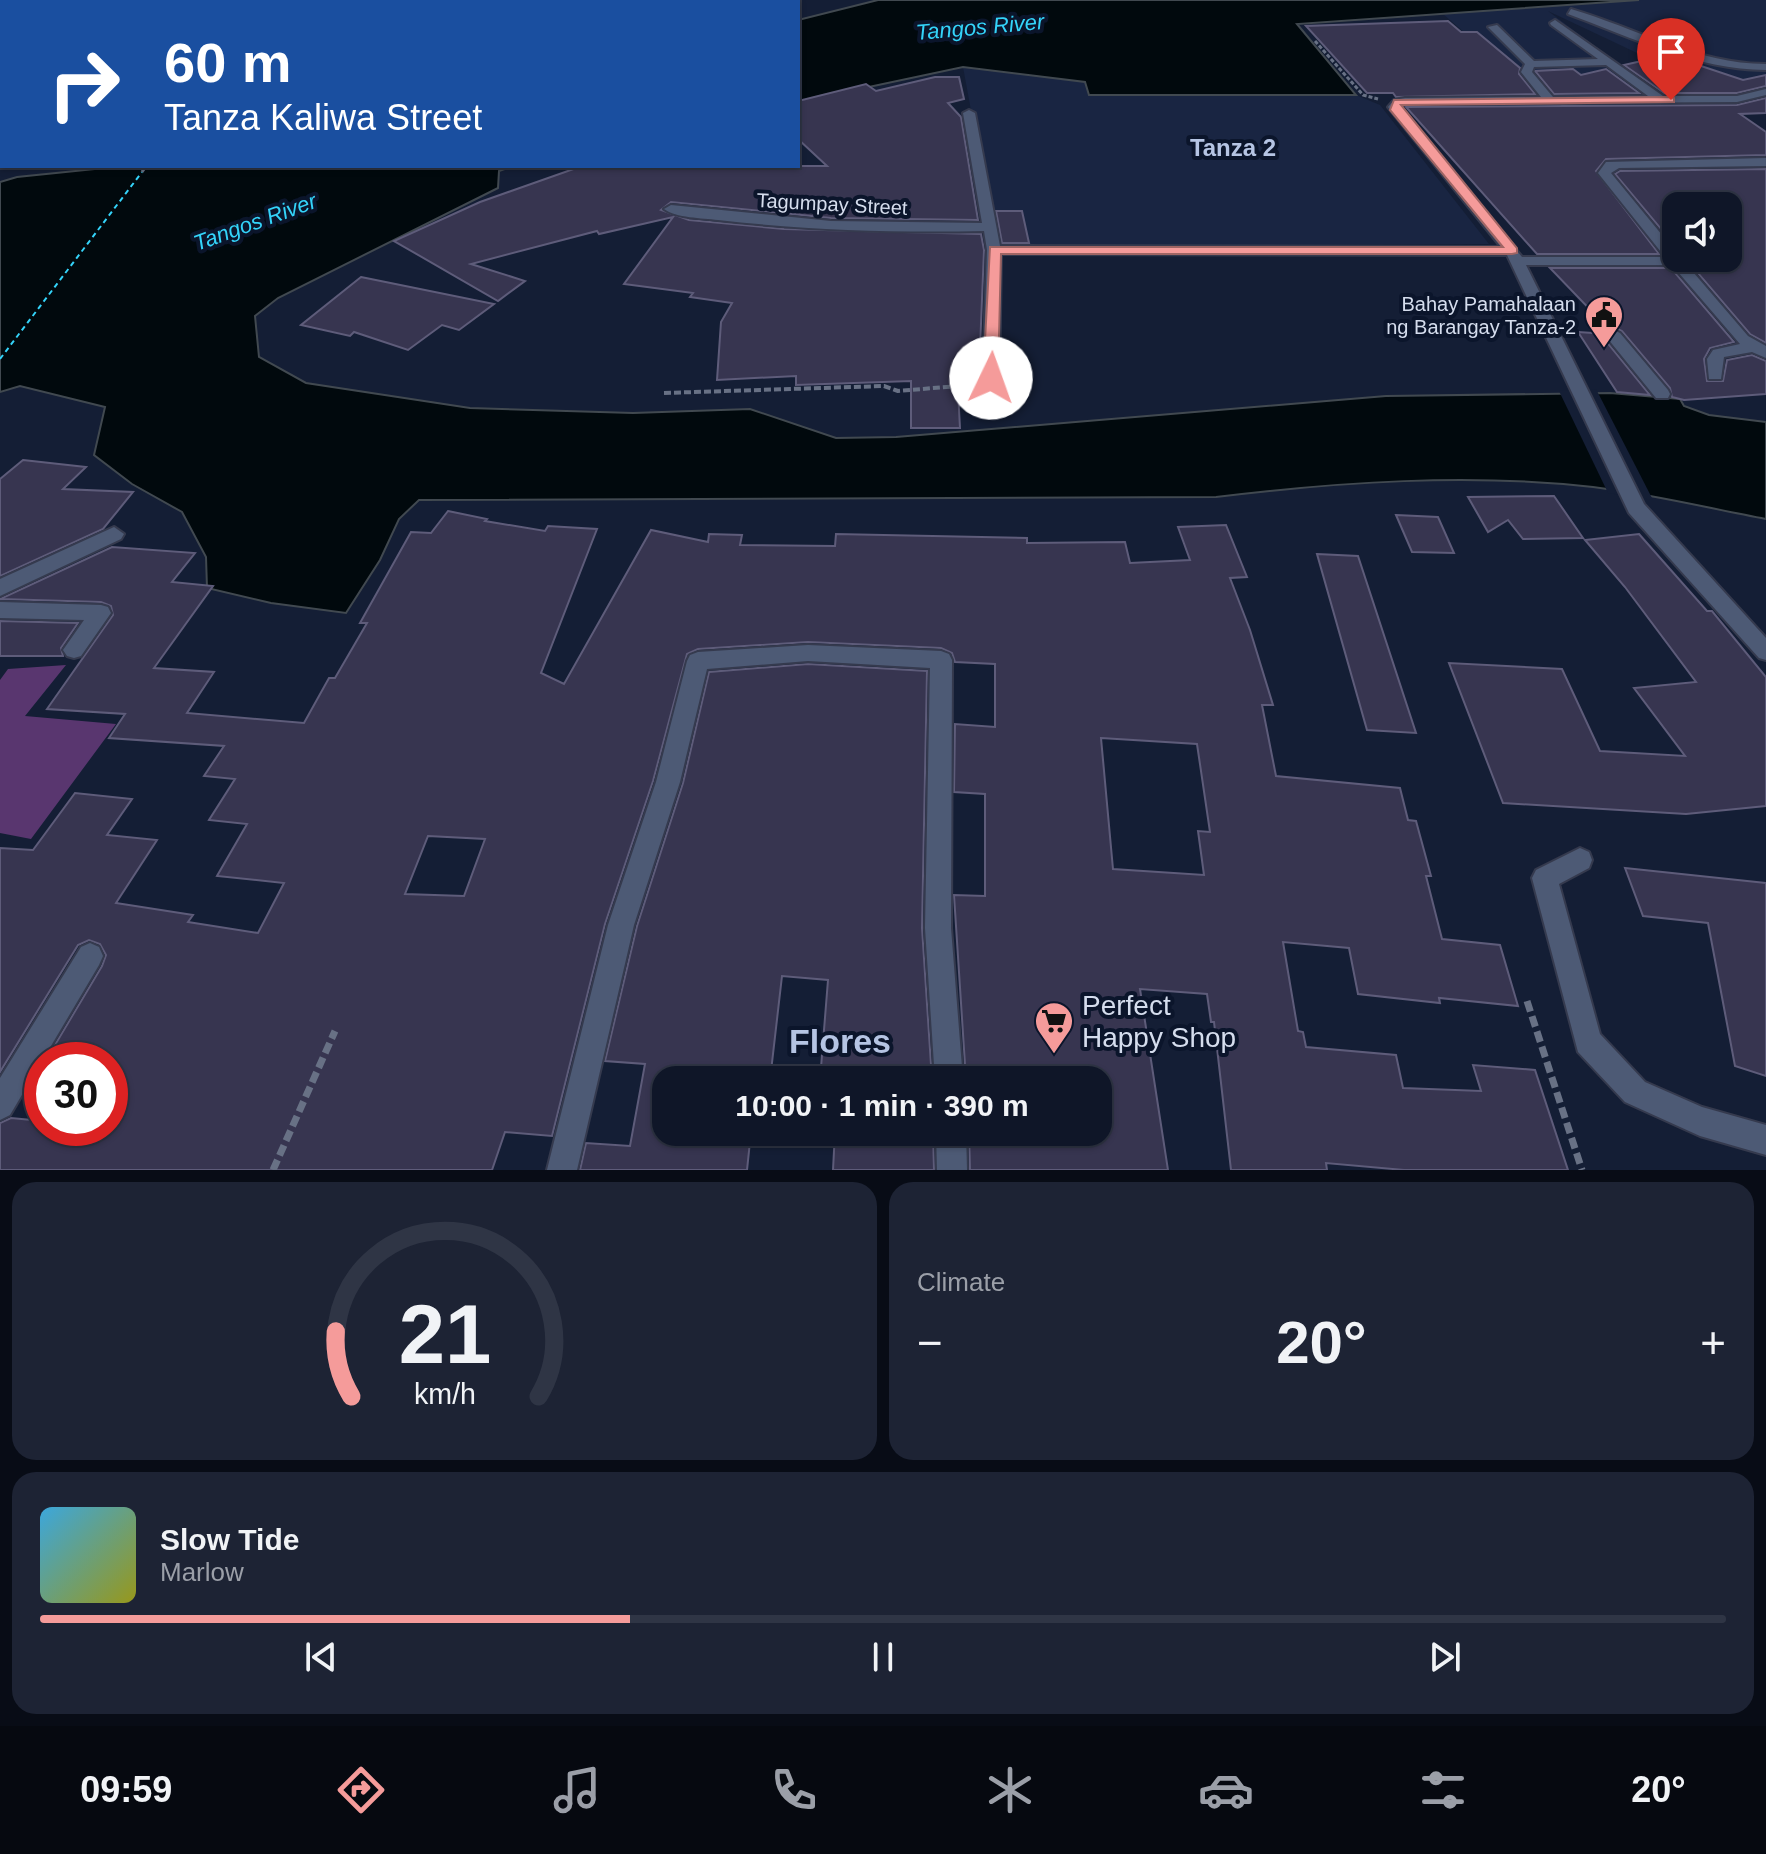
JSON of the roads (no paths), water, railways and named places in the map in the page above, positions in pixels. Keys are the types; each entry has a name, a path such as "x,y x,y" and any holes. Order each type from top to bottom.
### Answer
{"street":[{"path":"1571,12 1712,61 1741,68 1766,67"},
{"path":"1555,23 1662,101"},
{"path":"1493,27 1531,64 1609,62"},
{"path":"1531,64 1526,72 1551,101"},
{"path":"1766,92 1737,99 1400,103 1394,107 1515,256 1636,508 1766,652"},
{"path":"969,113 994,250 991,378"},
{"path":"1662,246 1606,177 1606,168 1619,164 1763,165"},
{"name":"Tagumpay Street","path":"671,209 798,226 897,229 991,227"},
{"path":"994,250 1662,261"},
{"path":"1683,272 1717,312 1762,353"},
{"path":"1599,328 1614,336 1662,394"},
{"path":"1715,375 1715,359 1719,353 1762,353"},
{"path":"0,588 114,534"},
{"path":"2,612 101,613 74,650"},
{"path":"562,1170 621,925 668,782 698,661 808,653 941,660 938,928 948,1066"},
{"path":"1580,860 1545,878 1588,1042 1635,1092 1700,1121 1766,1140"},
{"path":"0,1105 90,956"},
{"path":"951,1146 952,1170"}],"water":[{"name":"Tangos River","path":"878,0 1639,0 1297,24 1356,95 1089,95 1085,82 963,67 800,102 800,20"},
{"name":"Tangos River","path":"105,168 507,168 499,171 498,188 278,298 255,316 259,357 306,383 470,408 633,413 750,409 836,438 896,437 1386,396 1610,393 1680,399 1684,406 1709,415 1766,422 1766,519 1593,487 1452,480 1309,487 1216,497 419,500 399,519 380,560 346,613 271,603 207,588 206,557 182,512 132,484 94,455 105,407 20,386 0,392 0,182 17,177"}],"place":[{"name":"Bahay Pamahalaan ng Barangay Tanza-2","path":"1604,349"},
{"name":"Perfect Happy Shop","path":"1054,1055"}],"district":[{"name":"Tanza 2","path":"1233,147"},
{"name":"Flores","path":"840,1041"}]}
